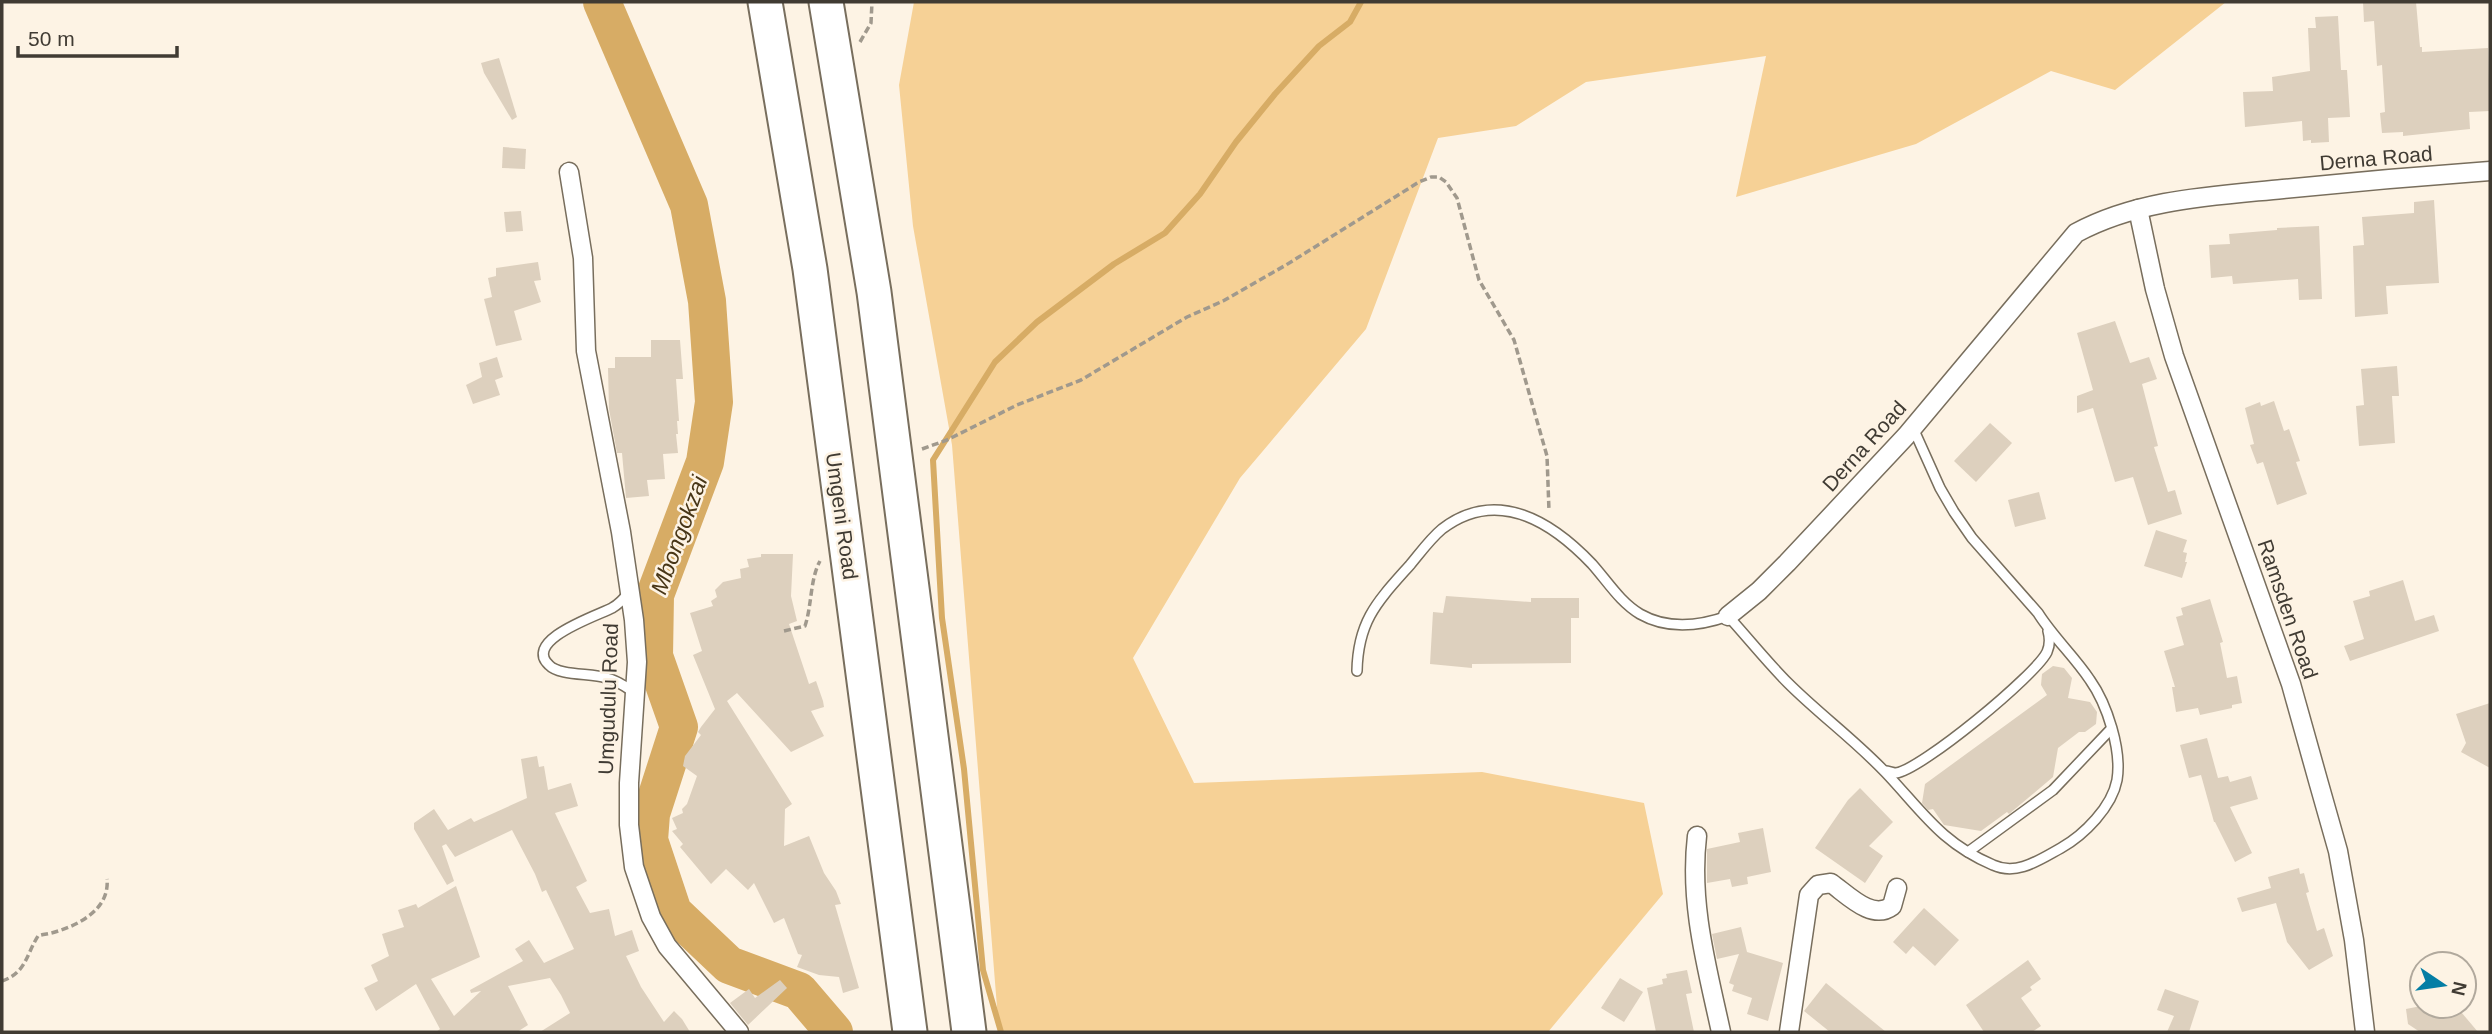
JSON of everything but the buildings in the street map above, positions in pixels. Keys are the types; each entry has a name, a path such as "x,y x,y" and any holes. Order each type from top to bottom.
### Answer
{"highway":[{"name":"Umgeni Road","path":"765,2 810,269 911,1032"},
{"path":"826,2 874,292 969,1032"}],"street":[{"name":"Umgudulu Road","path":"569,172 583,258 586,351 631,589 637,662 629,783 629,825 634,867 650,917 667,946 739,1032"},
{"name":"Derna Road","path":"1728,616 1759,591 1787,563 1913,428 2076,233 2093,224 2138,209 2183,199 2403,177 2490,172"},
{"name":"Ramsden Road","path":"2138,209 2155,289 2174,356 2291,684 2338,851 2354,940 2365,1032"},
{"path":"1697,836 1693,880 1696,908 1721,1032"},
{"path":"1789,1032 1805,917 1813,888 1831,883 1871,911 1880,912 1892,906 1897,888"}],"lane":[{"path":"1728,616 1787,682 1884,771 1937,830 1993,866 2010,871 2033,863 2071,842 2098,816 2111,798 2117,771 2105,704 2090,678 2026,598 1972,538 1940,488 1913,428"},
{"name":"Derna Road","path":"1357,671 1359,640 1370,615 1404,571 1443,528 1474,513 1487,510 1516,513 1549,526 1576,548 1627,605 1642,615 1682,625 1711,622 1728,616"},
{"path":"631,589 617,605 555,636 547,646 544,656 546,663 554,669 608,678 635,693"},
{"path":"1884,771 1895,773 1926,758 2018,686 2048,650 2050,638 2046,626"},
{"path":"1968,852 2053,790 2111,729"}],"path":[{"path":"854,50 870,27 872,2"},
{"path":"947,440 1017,405 1081,380 1187,317 1223,301 1286,265 1419,182 1439,177 1457,198 1479,280 1514,340 1547,456 1549,526"},
{"path":"2,981 25,965 38,936 83,920 96,910 105,898 107,879"}],"shaded area":[{"path":"914,2 2226,2 2115,90 2051,71 1916,144 1736,197 1766,56 1586,82 1516,126 1438,138 1366,329 1240,478 1133,658 1194,783 1482,772 1644,803 1663,894 1548,1032 999,1032 952,445 913,226 899,85"}],"waterway":[{"name":"Mbongokzai","path":"602,2 689,205 707,301 714,402 705,462 655,595 654,656 679,727 651,814 649,840 673,912 729,965 799,991 834,1032"},
{"path":"1001,1032 983,970 964,769 942,618 933,460 995,362 1037,322 1114,264 1165,233 1200,194 1236,142 1275,94 1319,46 1350,22 1361,2"}]}
